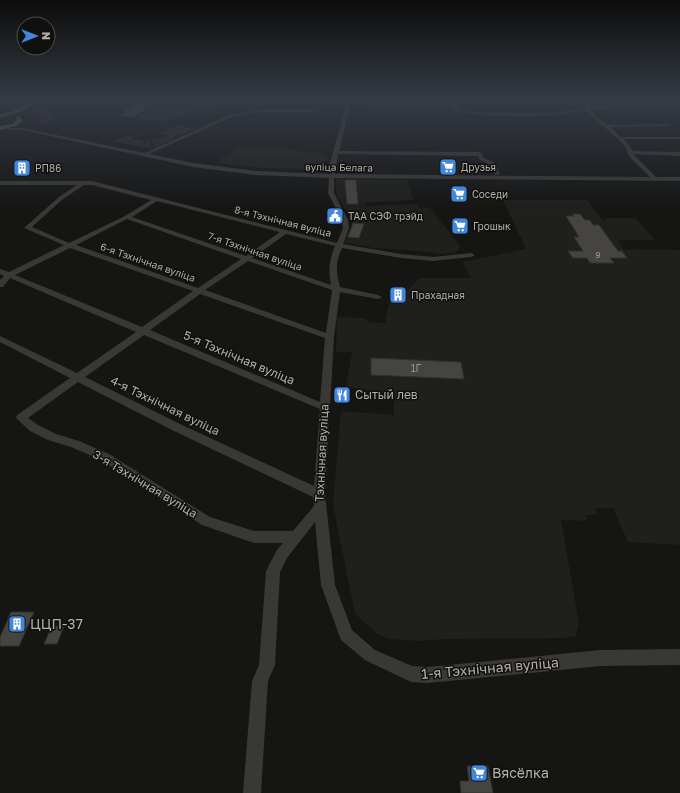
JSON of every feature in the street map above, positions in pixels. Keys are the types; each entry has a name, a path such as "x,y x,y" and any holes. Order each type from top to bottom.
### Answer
{"street":[{"name":"вуліца Белага","path":"52,135 227,170 275,174 680,178"},
{"name":"вуліца Белага","path":"64,135 148,153 244,170 332,175 497,174 654,178"},
{"path":"148,153 185,135"},
{"name":"Тэхнічная вуліца","path":"252,793 260,681 267,665 273,571 282,554 320,501 324,406 336,289 332,270 333,260 338,245 346,228 345,220 331,193 332,167 340,135"},
{"path":"616,135 631,152 630,154 654,178"},
{"path":"620,138 680,138"},
{"path":"336,152 380,154 480,154 482,159 493,164 497,174"},
{"path":"631,152 680,154"},
{"name":"6-я Тэхнічная вуліца","path":"83,183 61,198 27,228 69,245 330,338"},
{"name":"8-я Тэхнічная вуліца","path":"0,184 92,183 338,245 400,256 433,259 471,255"},
{"path":"0,285 9,275 127,217 157,199"},
{"name":"7-я Тэхнічная вуліца","path":"127,217 336,289 378,297"},
{"path":"78,377 285,232"},
{"name":"5-я Тэхнічная вуліца","path":"0,271 324,406"},
{"name":"4-я Тэхнічная вуліца","path":"0,339 78,377 320,501"},
{"name":"3-я Тэхнічная вуліца","path":"78,377 21,418 34,428 52,437 75,444 105,457 206,522 254,537 295,537"},
{"name":"1-я Тэхнічная вуліца","path":"320,501 328,585 346,635 370,655 411,674 428,675 601,658 680,656"}],"shaded area":[{"path":"139,135 141,136 133,137 133,140 143,140 143,143 148,144 146,143 148,141 145,142 144,139 150,140 152,149 112,141 124,137"},
{"path":"180,135 173,138 174,139 165,140 172,140 154,147 151,140 153,140 151,139 159,138 157,141 155,140 157,142 155,143 160,142 158,141 160,138"},
{"path":"234,149 292,149 306,153 319,153 327,156 324,166 315,169 263,168 219,163 221,158 232,153"},
{"path":"336,180 407,180 413,200 365,203 365,206 417,204 420,208 429,207 461,247 454,253 438,254 430,252 373,248 343,242 356,217 349,215 336,195"},
{"path":"503,200 587,200 602,220 606,220 605,218 635,218 655,240 618,240 623,249 680,250 680,545 628,542 613,508 595,508 597,515 586,515 587,521 561,520 579,623 576,636 565,638 444,639 421,641 390,639 379,635 355,614 333,505 341,411 394,415 394,396 377,394 377,391 346,387 352,352 336,352 337,317 364,318 371,323 385,323 392,290 407,291 419,278 471,278 462,262 526,249"}],"building":[{"path":"345,180 356,180 358,204 347,204"},
{"path":"572,214 580,214 585,220 590,220 593,225 599,225 618,251 622,251 627,258 610,258 614,263 590,263 587,258 573,258 568,251 583,251 574,237 579,237 566,216 574,216"},
{"path":"353,223 364,224 359,238 348,237"},
{"path":"371,358 461,362 464,379 371,375"},
{"name":"Сытый лев","path":"336,388 347,388 348,402 336,402"},
{"name":"ЦЦП-37","path":"11,612 34,612 19,646 0,646 0,637"},
{"path":"52,626 64,626 57,644 44,644"},
{"name":"Вясёлка","path":"467,766 488,766 493,793 461,793 460,781 469,781"}],"place":[{"name":"Друзья","path":"448,167"},
{"name":"РП86","path":"22,168"},
{"name":"Соседи","path":"459,194"},
{"name":"ТАА СЭФ трэйд","path":"335,216"},
{"name":"Грошык","path":"460,226"},
{"name":"Прахадная","path":"398,295"},
{"name":"Сытый лев","path":"342,395"},
{"name":"ЦЦП-37","path":"17,624"},
{"name":"Вясёлка","path":"479,773"}]}
